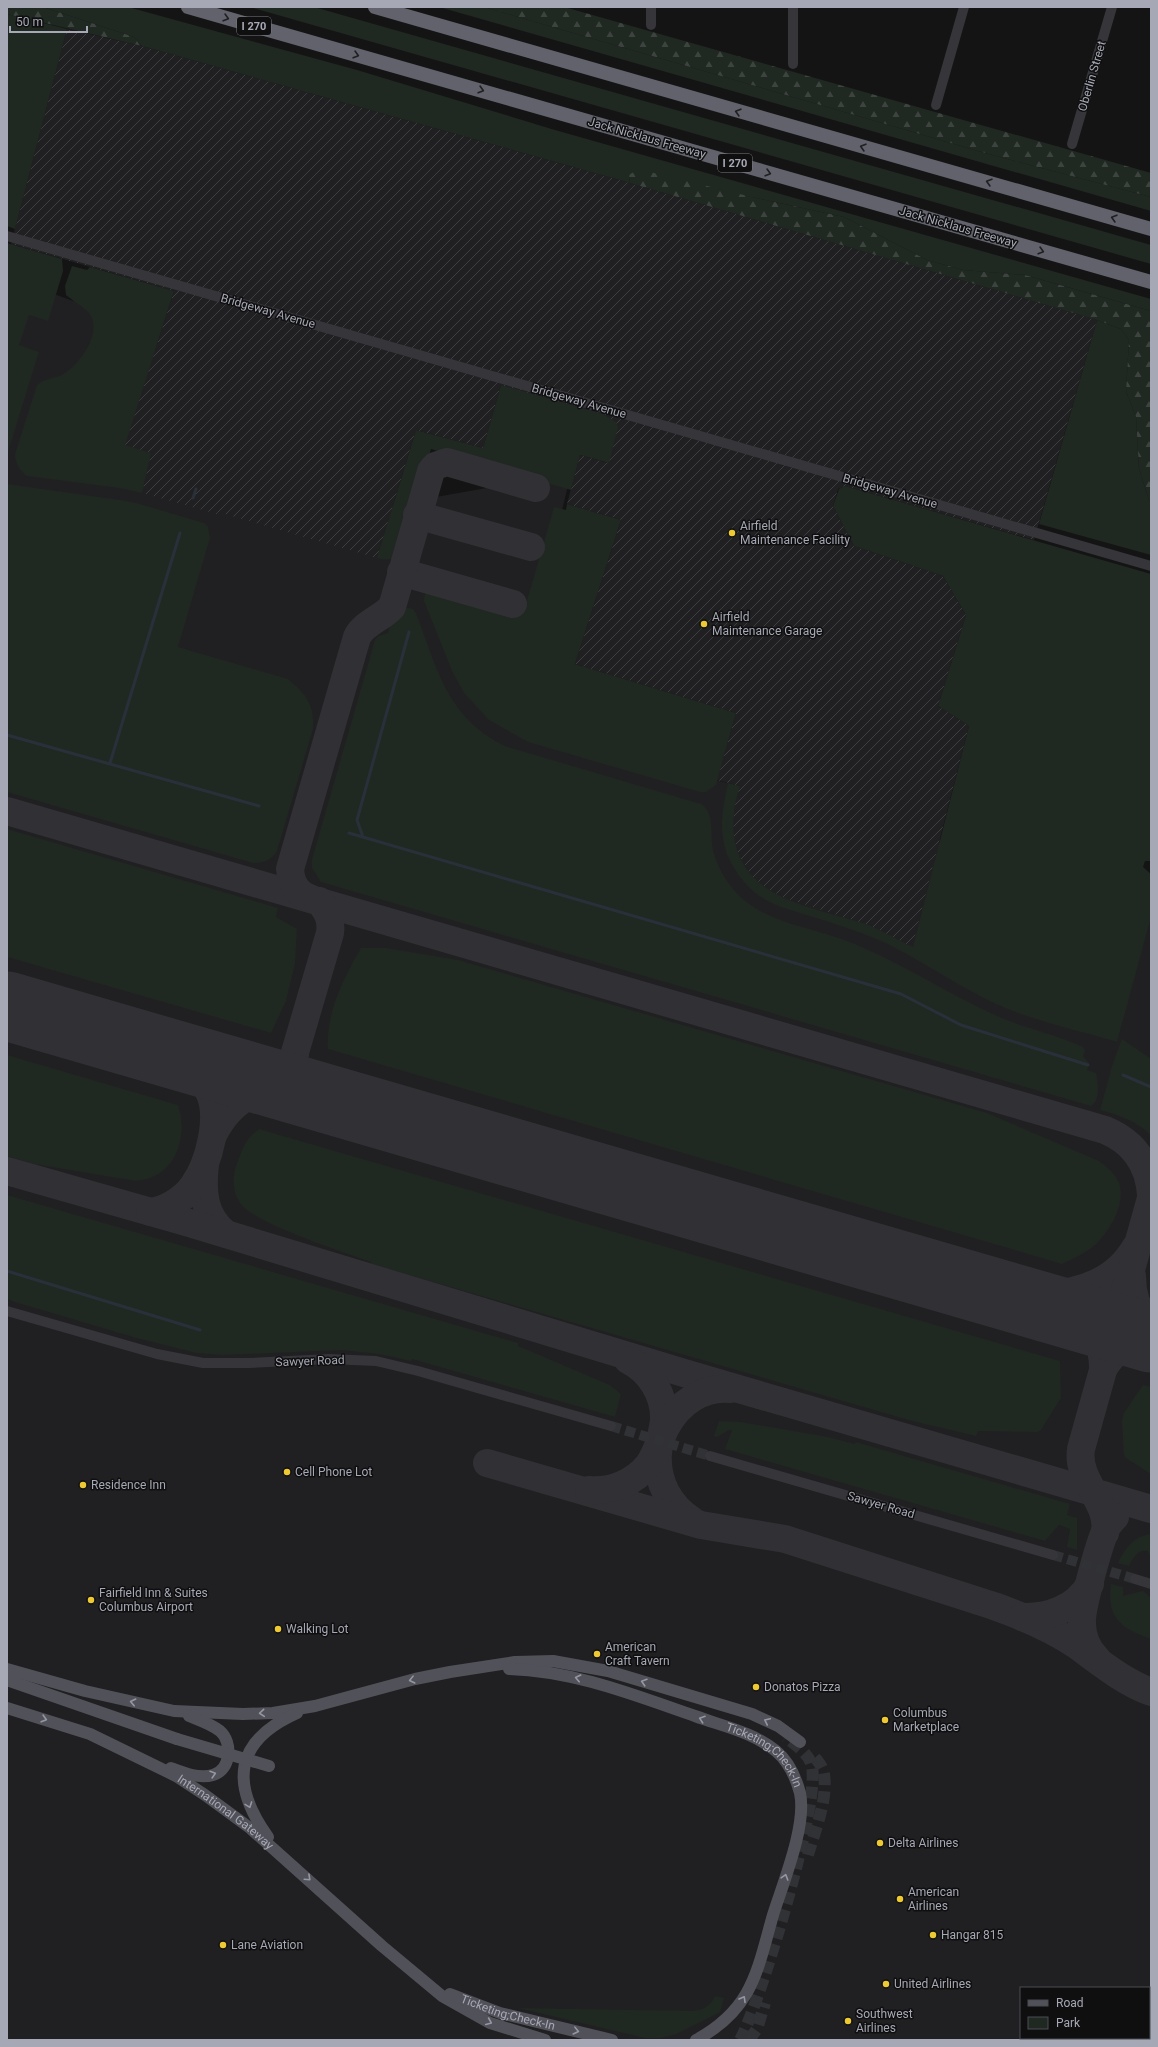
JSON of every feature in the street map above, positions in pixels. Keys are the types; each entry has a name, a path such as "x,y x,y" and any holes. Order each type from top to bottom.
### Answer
{"highway":[{"name":"Jack Nicklaus Freeway","path":"188,7 1151,282"},
{"path":"375,7 1151,229"}],"main road":[{"path":"279,1852 250,1808 244,1783 245,1764 252,1746 264,1732 292,1715 315,1706 415,1679 450,1672 534,1661 553,1661 608,1671 752,1714 778,1726 800,1742"},
{"path":"7,1669 85,1691 174,1711 199,1714 258,1714 315,1706"},
{"name":"Ticketing;Check-In","path":"450,1672 516,1669 560,1674 594,1682 760,1740 778,1752 791,1771 800,1793 801,1808 797,1836 751,1985 735,2012 717,2028 696,2040"},
{"path":"7,1680 177,1739 269,1766"},
{"name":"International Gateway","path":"7,1708 70,1727 111,1743 145,1760 205,1795 239,1819 279,1852 410,1970"},
{"path":"111,1743 188,1774 203,1776 218,1773 226,1763 229,1753 228,1744 222,1733 207,1724 174,1711"},
{"path":"410,1970 442,1996 478,2017 504,2028 545,2040"},
{"name":"Ticketing;Check-In","path":"410,1970 445,1992 484,2008 612,2040"}],"street":[{"path":"652,7 652,25"},
{"path":"793,7 793,64"},
{"path":"936,105 964,7"},
{"name":"Oberlin Street","path":"1072,144 1112,7"},
{"name":"Bridgeway Avenue","path":"7,236 1151,566"},
{"name":"Sawyer Road","path":"7,1311 157,1354 203,1363 252,1363 329,1359 376,1361 418,1370 611,1426"},
{"name":"Sawyer Road","path":"710,1456 1053,1555"},
{"path":"1135,1579 1151,1584"}],"shaded area":[{"path":"67,29 142,46 630,183 1097,320 1034,540 845,486 838,489 833,506 854,546 943,576 966,615 938,706 969,726 912,947 868,925 788,899 771,891 752,877 741,859 734,841 733,820 735,802 740,786 717,780 736,713 575,664 621,520 567,504 580,455 608,463 501,385 483,448 416,430 377,558 218,512 217,514 142,493 151,454 125,445 174,291 11,244"},
{"path":"26,284 104,312 369,509 571,473 511,723 1151,901 1151,2040 7,2040 7,356"}],"green space":[{"path":"7,7 43,7 134,37 142,46 7,14"},
{"path":"43,7 128,7 357,70 555,130 1151,299 1151,311 1025,275 963,270 927,260 844,217 756,198 629,175 630,183 142,46 134,37"},
{"path":"250,7 314,7 1151,245 1151,264"},
{"path":"439,7 484,7 985,153 1151,197 1151,211"},
{"path":"484,7 564,7 1151,173 1151,197 985,153"},
{"path":"7,14 67,29 15,229 7,226"},
{"path":"638,169 756,198 844,217 927,260 963,270 1025,275 1151,311 1151,506 1139,469 1136,417 1126,391 1129,340 1121,329 1097,320 630,183 629,175"},
{"path":"7,243 62,259 63,271 48,321 29,315 19,345 39,352 7,455"},
{"path":"72,266 87,270 90,267 174,291 125,445 151,453 142,493 119,488 27,476 22,472 16,461 15,454 37,385 46,380 62,375 69,370 82,356 92,338 94,329 88,312 66,295 65,286"},
{"path":"1097,320 1121,329 1129,340 1126,391 1136,417 1139,469 1151,506 1151,555 1039,524"},
{"path":"501,385 603,414 616,422 618,427 609,463 580,455 571,490 431,449 401,554 395,558 389,559 377,558 416,430 483,448"},
{"path":"7,484 140,504 204,523 208,527 210,538 178,647 288,679 300,690 311,707 313,729 277,851 269,859 260,863 253,863 7,792"},
{"path":"845,486 1151,574 1151,861 1145,861 1143,867 1151,874 1151,917 1117,1042 1010,1010 966,989 894,947 879,940 845,927 774,904 758,895 744,882 729,859 722,835 723,810 728,783 740,786 734,816 736,844 740,858 747,870 758,881 771,891 792,901 866,924 913,947 969,726 938,706 966,615 943,576 854,546 833,506 839,489"},
{"path":"567,504 621,520 575,664 736,713 716,785 706,792 700,792 528,742 489,720 464,693 452,671 424,601 426,593 437,587 524,611 554,507 566,510"},
{"path":"404,607 413,609 416,613 438,672 457,706 485,735 505,746 701,804 709,813 714,854 719,868 731,887 748,903 773,917 842,939 873,952 995,1015 1016,1024 1081,1046 1085,1050 1083,1056 1089,1063 1087,1070 1096,1073 1098,1095 1094,1103 1091,1106 321,882 312,868 312,859 375,640 379,636 388,633 394,612"},
{"path":"7,829 278,908 276,917 297,929 295,964 286,1001 271,1033 7,957"},
{"path":"361,948 386,948 458,960 987,1113 1099,1161 1113,1173 1119,1183 1121,1191 1118,1208 1111,1224 1096,1244 1084,1253 1062,1264 328,1049 330,1022 337,996"},
{"path":"1122,1039 1151,1059 1151,1135 1127,1119 1100,1110 1112,1066"},
{"path":"7,1055 178,1105 182,1130 180,1143 176,1154 161,1172 149,1178 136,1181 34,1164 10,1157 9,1159 7,1158"},
{"path":"259,1129 1060,1361 1061,1398 1041,1430 1037,1432 978,1431 976,1436 912,1421 371,1264 371,1262 322,1245 263,1220 249,1212 241,1204 234,1190 235,1168 245,1144 250,1136"},
{"path":"7,1195 518,1343 518,1346 610,1385 621,1394 615,1417 412,1359 411,1361 379,1354 341,1350 222,1355 197,1353 133,1337 15,1302 7,1299"},
{"path":"1143,1385 1151,1387 1151,1474 1126,1458 1124,1454 1122,1421 1124,1413"},
{"path":"719,1421 741,1422 828,1437 855,1444 856,1442 1070,1504 1067,1515 1077,1518 1077,1550 1067,1547 1070,1529 1059,1525 1045,1541 725,1449 732,1430 729,1430 717,1437 714,1436"},
{"path":"1151,1534 1151,1559 1148,1551 1141,1551 1136,1554 1129,1566 1118,1563 1124,1552 1135,1540"},
{"path":"1111,1584 1123,1587 1123,1596 1143,1591 1151,1598 1151,1639 1131,1631 1118,1620 1111,1605"},
{"path":"715,1996 724,1998 720,2012 676,2034 660,2038 645,2038 518,2008 692,2011 700,2010 706,2007"}],"waterway":[{"path":"193,498 196,489"},
{"path":"110,763 180,533"},
{"path":"363,837 357,820 409,632"},
{"path":"7,735 259,806"},
{"path":"349,833 901,994 961,1025 1088,1065"},
{"path":"1123,1075 1151,1087"},
{"path":"7,1271 200,1330"}],"taxiway":[{"path":"312,899 302,894 293,884 290,869 357,637 364,628 392,607 431,471 435,466 447,462 536,488"},
{"path":"417,515 531,547"},
{"path":"401,572 513,604"},
{"path":"7,811 1105,1130 1124,1141 1138,1155 1147,1173 1151,1195"},
{"path":"213,1135 218,1125 236,1104 281,1076 291,1066 330,933 328,916 319,901"},
{"path":"150,1212 162,1209 174,1203 185,1195 193,1186 204,1165 212,1139 214,1126 212,1100 204,1082 194,1070 182,1061 160,1051"},
{"path":"295,1054 293,1069 296,1080 303,1088 316,1096"},
{"path":"205,1164 204,1193 208,1211 218,1227 226,1234"},
{"path":"7,1171 186,1222 684,1373 1151,1509"},
{"path":"1105,1533 1103,1511 1083,1472 1081,1449 1151,1198"},
{"path":"993,1293 1012,1295 1052,1294 1091,1286 1108,1277 1123,1264 1135,1248"},
{"path":"1132,1276 1133,1290 1139,1310 1151,1328"},
{"path":"1068,1314 1084,1324 1099,1342 1103,1359 1103,1369"},
{"path":"1103,1369 1117,1352 1129,1344 1151,1340"},
{"path":"628,1360 643,1370 655,1385 659,1393 664,1411 664,1420 658,1453 659,1473 662,1483 671,1500 677,1508 693,1521"},
{"path":"589,1490 606,1489 630,1481 649,1464 671,1418 685,1404 702,1393 711,1390 731,1389"},
{"path":"487,1463 701,1525 785,1539 994,1606 1026,1618 1057,1633 1121,1677 1140,1688 1151,1692"},
{"path":"1097,1659 1090,1651 1084,1638 1082,1615 1104,1534 1107,1527 1115,1517"},
{"path":"1022,1617 1042,1616 1061,1610 1077,1599 1090,1584"}],"runway":[{"path":"7,1006 1151,1338"}],"tunnel":[{"path":"611,1426 710,1456"},
{"path":"1053,1555 1135,1579"},
{"path":"740,2040 761,1987 788,1900 808,1815 812,1782 811,1763 803,1752 786,1737"},
{"path":"808,1855 823,1804 825,1784 822,1768 811,1753"},
{"path":"749,2040 757,2029 765,2003"}],"place":[{"name":"Airfield Maintenance Facility","path":"732,533"},
{"name":"Airfield Maintenance Garage","path":"704,624"},
{"name":"Cell Phone Lot","path":"287,1472"},
{"name":"Residence Inn","path":"83,1485"},
{"name":"Fairfield Inn & Suites Columbus Airport","path":"91,1600"},
{"name":"Walking Lot","path":"278,1629"},
{"name":"American Craft Tavern","path":"597,1654"},
{"name":"Donatos Pizza","path":"756,1687"},
{"name":"Columbus Marketplace","path":"885,1720"},
{"name":"Delta Airlines","path":"880,1843"},
{"name":"American Airlines","path":"900,1899"},
{"name":"Hangar 815","path":"933,1935"},
{"name":"Lane Aviation","path":"223,1945"},
{"name":"United Airlines","path":"886,1984"},
{"name":"Southwest Airlines","path":"848,2021"}]}
